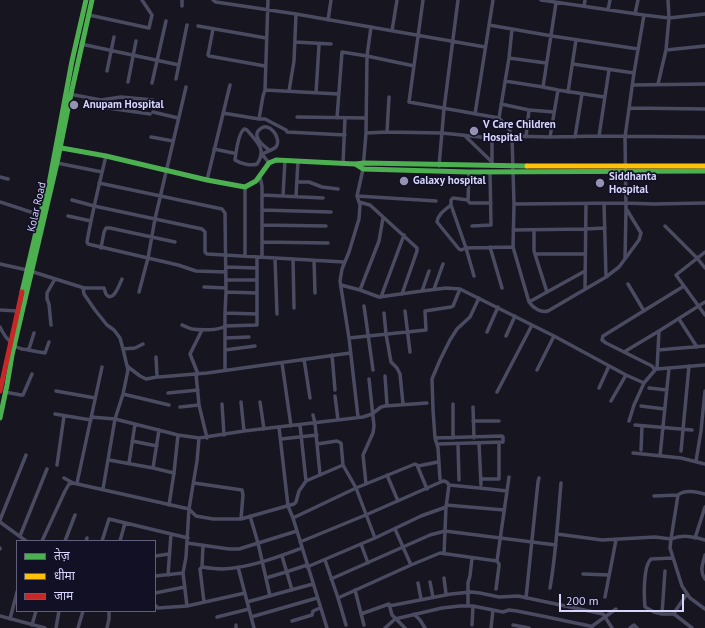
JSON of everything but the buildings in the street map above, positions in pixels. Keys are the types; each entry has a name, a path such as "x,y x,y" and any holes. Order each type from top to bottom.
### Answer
{"street":[{"name":"Kolar Road","path":"40,226 40,215 58,147 76,43 86,0"},
{"name":"Kolar Road","path":"68,94 82,45 92,0"},
{"path":"89,15 149,28 152,15 142,0"},
{"path":"182,0 182,6"},
{"path":"213,0 216,2 296,14 485,47"},
{"path":"237,0 237,5"},
{"path":"258,119 262,96 265,90 268,0"},
{"path":"328,20 331,0"},
{"path":"392,31 396,0"},
{"path":"424,0 409,102 499,118 509,129 512,136 514,204 513,247 530,302 534,308 545,312 606,277 619,267 641,236 626,209"},
{"path":"439,168 444,109 458,0"},
{"path":"476,114 493,0"},
{"path":"541,0 644,16 669,18 705,14"},
{"path":"584,6 585,0"},
{"path":"608,10 610,0"},
{"path":"635,14 638,0"},
{"path":"658,84 666,50 669,18 668,0"},
{"path":"543,87 556,3"},
{"path":"289,91 294,61 296,14"},
{"path":"625,259 625,137 644,16"},
{"path":"152,83 166,21"},
{"path":"489,25 638,49"},
{"path":"176,79 187,26"},
{"path":"198,26 266,38"},
{"path":"358,417 340,275 359,219 360,205 357,196 363,166 366,133 367,56 371,27"},
{"path":"213,29 209,56 265,66"},
{"path":"499,118 509,58 512,29"},
{"path":"107,71 114,37"},
{"path":"568,92 576,40"},
{"path":"128,82 136,41"},
{"path":"295,42 331,44"},
{"path":"76,43 179,65"},
{"path":"316,93 318,44"},
{"path":"666,50 705,46"},
{"path":"337,118 342,50 414,66"},
{"path":"509,58 546,63"},
{"path":"573,64 634,73"},
{"path":"599,136 609,70"},
{"path":"505,80 604,97"},
{"path":"632,85 705,84"},
{"path":"207,180 230,85"},
{"path":"139,292 186,87"},
{"path":"265,90 338,94"},
{"path":"550,137 558,90"},
{"path":"68,94 101,100 121,97 153,100"},
{"path":"575,137 582,94"},
{"path":"387,132 389,97"},
{"path":"107,100 108,108 152,113 178,118"},
{"path":"501,104 529,110 554,112"},
{"path":"629,108 705,110"},
{"path":"526,137 529,110"},
{"path":"223,113 265,119 287,131 345,135"},
{"path":"297,117 365,118"},
{"path":"343,164 345,118"},
{"path":"269,150 257,137 259,129 263,127 267,127 277,135 278,142 276,147 262,154 257,164 254,165 237,162 235,160 241,131 244,129 248,130 260,147 262,154 269,163"},
{"path":"366,133 442,133 491,138 491,225 472,226"},
{"path":"464,135 492,167"},
{"path":"512,136 705,137"},
{"path":"152,137 173,141"},
{"name":"Kolar Road","path":"0,418 4,378 40,226 57,163 58,147"},
{"path":"58,147 106,156 166,171 245,187 256,181 269,163 276,160 355,164 363,166 439,168 492,167 512,169 705,171"},
{"path":"214,149 233,153"},
{"path":"106,156 94,206 88,244 178,265 196,271 226,272"},
{"path":"283,196 285,160"},
{"path":"296,196 298,161"},
{"path":"57,163 102,172"},
{"path":"626,169 705,166"},
{"path":"439,168 468,172 492,167"},
{"path":"468,172 468,200"},
{"path":"0,177 8,179"},
{"path":"182,325 191,329 202,330 222,329 225,326 257,324 257,268 262,242 262,186 260,177"},
{"path":"297,182 311,183 322,187 338,188"},
{"path":"99,183 222,209 224,211 226,254 226,370"},
{"path":"245,187 245,256"},
{"path":"262,195 323,198"},
{"path":"357,196 436,201"},
{"path":"474,276 451,205 451,200 454,198 468,200 470,203 491,203"},
{"path":"72,200 204,230 205,252 207,254 344,262"},
{"path":"0,202 40,215"},
{"path":"359,202 370,206 417,248 402,294"},
{"path":"604,203 606,277"},
{"path":"514,204 705,203"},
{"path":"585,289 584,271 586,204"},
{"path":"451,205 443,211 437,222 459,249 513,247"},
{"path":"262,210 331,212"},
{"path":"68,216 91,221"},
{"path":"360,290 379,241 383,218"},
{"path":"262,225 326,226"},
{"path":"665,226 705,268"},
{"path":"101,248 106,228 175,242"},
{"path":"514,230 604,228"},
{"path":"534,230 534,251 547,292"},
{"path":"381,296 404,235"},
{"path":"262,242 328,244"},
{"path":"490,247 502,288"},
{"path":"705,252 676,274 705,315"},
{"path":"535,254 585,254"},
{"path":"276,258 277,314"},
{"path":"293,259 294,308"},
{"path":"314,260 315,293"},
{"path":"0,264 29,271 83,288 104,288 108,296 114,295 122,279"},
{"path":"434,290 443,264"},
{"path":"226,267 257,268"},
{"name":"Kolar Road","path":"12,344 17,311 29,271"},
{"path":"422,291 429,271"},
{"path":"530,302 584,271"},
{"path":"52,325 47,293 55,279"},
{"path":"226,280 257,280"},
{"path":"628,284 644,311"},
{"path":"341,285 379,297 452,288 460,289 554,336 644,384"},
{"path":"684,286 603,336 603,341 656,369 705,365"},
{"path":"204,287 257,293"},
{"path":"83,288 84,294 95,310 120,338 128,370 123,394 115,419 103,489"},
{"path":"349,338 426,330 425,311 453,306 460,289"},
{"path":"440,479 438,444 435,438 432,402 432,379 450,340 457,329 470,317 479,298"},
{"path":"624,352 705,302"},
{"path":"364,306 373,370"},
{"path":"487,332 498,308"},
{"path":"0,310 17,311"},
{"path":"405,311 410,352"},
{"path":"225,313 257,314"},
{"path":"384,313 391,362 400,374 403,404"},
{"path":"506,336 515,316"},
{"path":"679,319 696,347"},
{"path":"497,392 532,325"},
{"path":"0,326 4,335 12,344 28,350 45,353 49,342"},
{"path":"202,330 190,354 197,374 199,405 207,438"},
{"path":"629,421 634,405 644,384 656,369 659,331"},
{"path":"28,350 34,333"},
{"path":"537,370 554,336"},
{"path":"225,338 249,337"},
{"path":"123,349 135,348 143,344"},
{"path":"225,350 255,346"},
{"path":"658,350 705,346"},
{"path":"127,366 146,379 197,374 350,353"},
{"path":"332,356 335,390"},
{"path":"156,357 157,377"},
{"path":"304,360 310,398"},
{"path":"282,363 291,426"},
{"path":"599,388 609,366"},
{"path":"681,452 689,366"},
{"path":"75,483 102,367"},
{"path":"660,456 669,368"},
{"path":"2,391 23,395 32,374"},
{"path":"611,401 626,375"},
{"path":"385,376 387,405"},
{"path":"366,484 362,458 373,433 374,426 369,379"},
{"path":"649,388 667,390"},
{"path":"168,393 198,390"},
{"path":"56,391 95,398"},
{"path":"696,461 704,412 705,392"},
{"path":"123,394 169,405"},
{"path":"335,396 338,420"},
{"path":"241,402 244,431"},
{"path":"260,402 264,429"},
{"path":"55,414 64,416 115,419 178,435 207,438 244,431 363,417 372,414 381,407 387,405 427,402"},
{"path":"222,404 224,435"},
{"path":"453,404 453,438"},
{"path":"180,407 199,405"},
{"path":"641,406 664,409"},
{"path":"473,407 474,443"},
{"path":"313,415 316,423 320,476"},
{"path":"57,465 64,416"},
{"path":"473,421 499,420"},
{"path":"128,463 135,424"},
{"path":"300,425 306,482"},
{"path":"635,426 692,430"},
{"path":"641,450 642,426"},
{"path":"279,427 288,506 327,628"},
{"path":"153,468 159,430"},
{"path":"169,505 178,435"},
{"path":"281,439 317,435"},
{"path":"435,438 503,436 503,442 438,444"},
{"path":"187,606 183,573 188,538 189,509 194,483 199,438"},
{"path":"132,441 157,446"},
{"path":"317,444 340,442 343,465 356,488 374,538"},
{"path":"481,479 499,479 499,442"},
{"path":"479,443 481,485"},
{"path":"458,444 459,480"},
{"path":"633,453 681,458 705,464"},
{"path":"25,540 0,521 26,455"},
{"path":"109,460 174,473"},
{"path":"293,518 356,488 415,464 418,466 438,462"},
{"path":"64,478 75,483 189,509 196,516 213,519 241,519 294,504 299,491 306,482 343,465"},
{"path":"418,466 427,489"},
{"path":"20,536 47,469"},
{"path":"387,475 398,501"},
{"path":"496,589 499,566 497,561 509,477"},
{"path":"526,598 539,478"},
{"path":"300,542 445,481 449,486 446,506 444,554"},
{"path":"42,540 65,491 69,485 75,483"},
{"path":"194,483 242,490 241,519"},
{"path":"550,588 556,545 561,483"},
{"path":"449,486 507,491"},
{"path":"654,496 678,495 681,492 695,491 705,494"},
{"path":"678,495 670,548 682,586 690,598 705,609"},
{"path":"266,578 325,560 446,506 504,510"},
{"path":"695,538 705,508"},
{"path":"65,540 75,515"},
{"path":"250,516 258,543 270,596"},
{"path":"102,540 109,519 188,538"},
{"path":"120,540 125,523"},
{"path":"395,529 411,565"},
{"path":"187,543 239,549 297,531"},
{"path":"331,579 430,535 445,531 556,545"},
{"path":"168,575 171,534"},
{"path":"557,534 602,540 655,537 672,539 686,536 705,540"},
{"path":"605,597 616,540"},
{"path":"361,544 368,563"},
{"path":"203,545 202,567 200,569 204,602"},
{"path":"202,567 222,569 238,567 282,556 302,548"},
{"path":"338,598 440,553 497,561"},
{"path":"156,556 169,554"},
{"path":"282,556 292,590"},
{"path":"705,556 701,571 705,578"},
{"path":"468,606 468,583 472,558"},
{"path":"673,558 650,559 648,561 646,568 644,599 645,607 662,614 674,614 692,628"},
{"path":"325,560 346,625"},
{"path":"238,567 254,628"},
{"path":"662,614 665,571"},
{"path":"156,576 183,573"},
{"path":"583,574 609,575"},
{"path":"444,578 446,594"},
{"path":"430,582 433,597"},
{"path":"418,583 421,599"},
{"path":"247,602 313,584"},
{"path":"156,593 185,587"},
{"path":"355,590 364,624"},
{"path":"361,614 388,604 390,606 446,594 468,592 499,597 518,596 602,614 606,617 612,628"},
{"path":"156,606 158,608 187,606 245,593"},
{"path":"674,614 687,594"},
{"path":"10,619 16,596"},
{"path":"252,617 317,598"},
{"path":"390,606 392,615 405,628"},
{"path":"472,625 473,606"},
{"path":"385,628 395,619 414,614 442,608 473,606 503,612 509,610 517,611 590,626 592,628 616,609"},
{"path":"292,621 312,615 313,611 320,608"},
{"path":"217,617 249,609"},
{"path":"491,628 494,610"},
{"path":"32,625 36,612"},
{"path":"56,628 59,612"},
{"path":"78,628 83,612"},
{"path":"107,628 109,612"},
{"path":"414,614 425,628"},
{"path":"0,616 45,628"},
{"path":"513,625 528,628"},
{"path":"630,628 634,625 637,628"}],"traffic: fast":[{"path":"22,292 40,215 49,184 72,61 86,0"},
{"path":"0,418 12,355 57,163 92,0"},
{"path":"56,147 106,156 207,180 245,187 256,181 269,163 276,160 355,164 527,166"},
{"path":"355,164 363,169 469,172 705,171"}],"traffic: slow":[{"path":"527,166 705,166"}],"traffic: jam":[{"path":"0,391 22,292"}],"place":[{"name":"Anupam Hospital","path":"74,105"},
{"name":"V Care Children Hospital","path":"474,131"},
{"name":"Galaxy hospital","path":"404,181"},
{"name":"Siddhanta Hospital","path":"600,183"}]}
